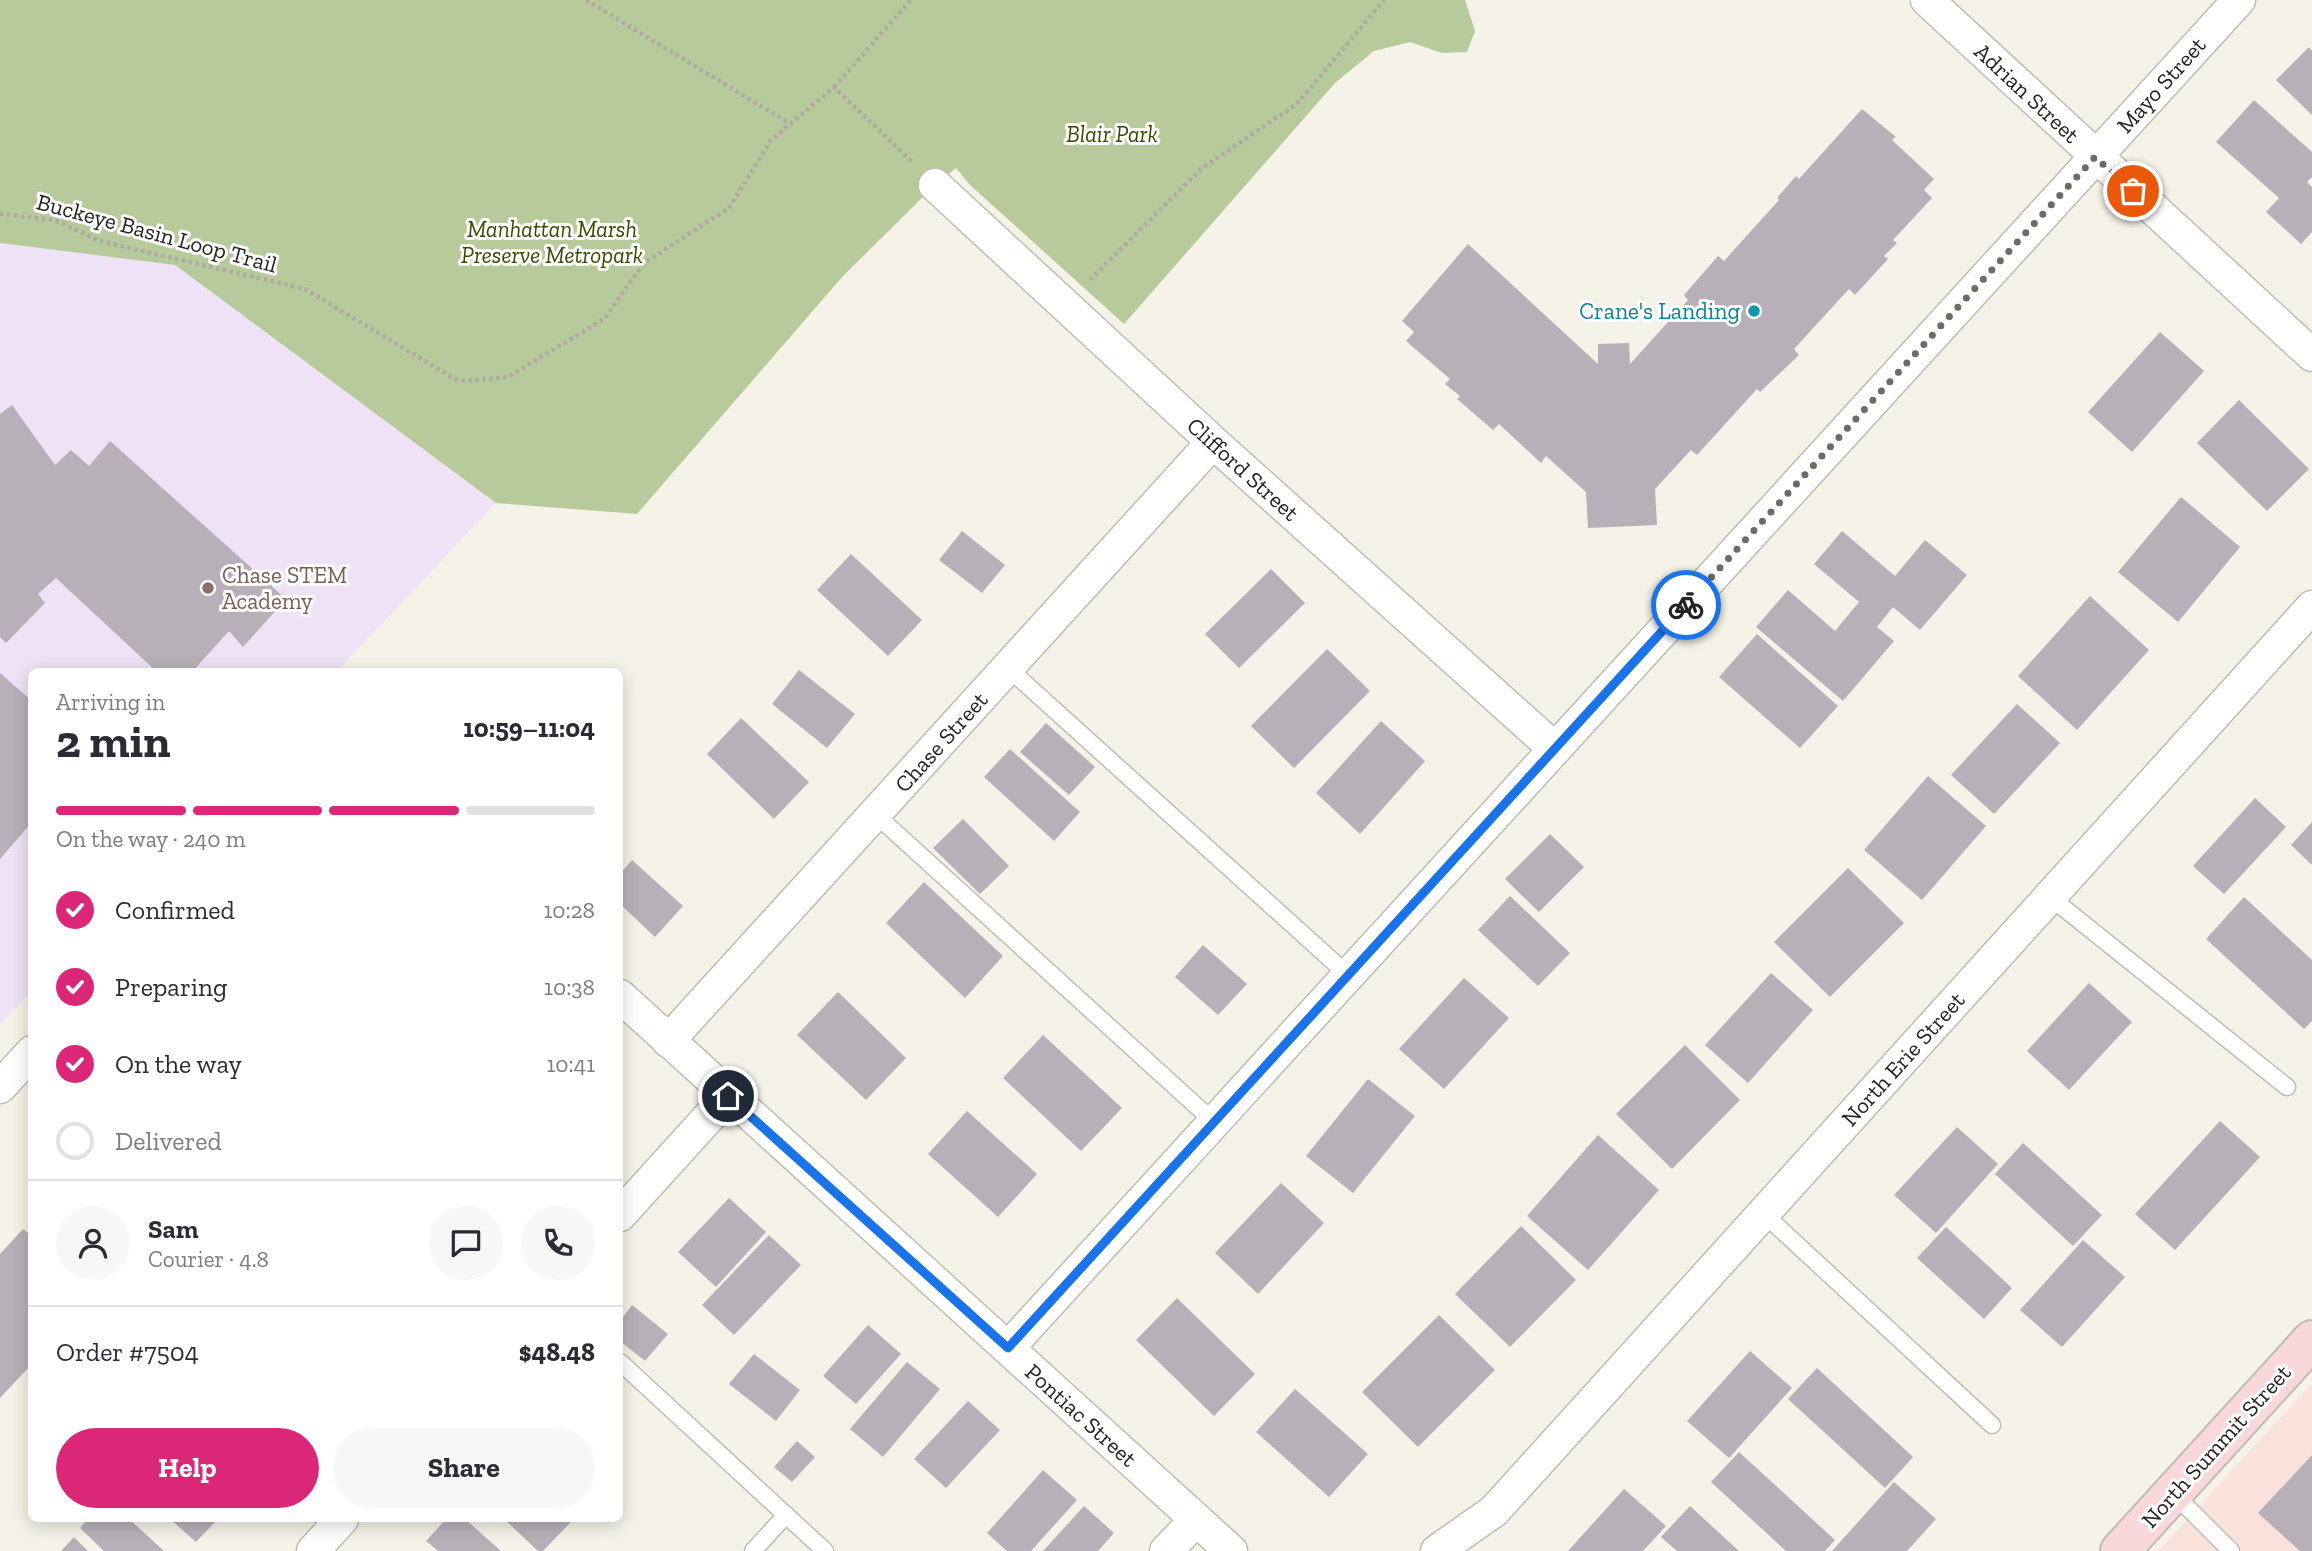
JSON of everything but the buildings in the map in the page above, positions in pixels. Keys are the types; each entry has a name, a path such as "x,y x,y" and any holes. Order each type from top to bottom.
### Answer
{"main road":[{"name":"North Summit Street","path":"2120,1551 2312,1340"}],"street":[{"name":"Adrian Street","path":"1927,0 2312,355"},
{"name":"Mayo Street","path":"1008,1348 2239,0"},
{"name":"Clifford Street","path":"935,185 1213,443 1555,748"},
{"name":"Chase Street","path":"668,1041 1213,443"},
{"name":"North Erie Street","path":"1458,1551 2312,607"},
{"name":"Pontiac Street","path":"623,999 1231,1551"},
{"path":"0,1086 28,1056"},
{"path":"623,1212 728,1096"},
{"name":"North Erie Street","path":"1437,1551 1494,1511"},
{"path":"1166,1551 1196,1520"},
{"path":"313,1551 339,1522"}],"lane":[{"path":"1008,668 1348,975"},
{"path":"875,814 1214,1122"},
{"path":"2050,897 2287,1087"},
{"path":"1764,1214 1992,1425"},
{"path":"623,1365 825,1551"},
{"path":"2173,1493 2231,1551"},
{"path":"753,1551 786,1515"}],"path":[{"path":"586,0 789,123"},
{"name":"Buckeye Basin Loop Trail","path":"0,214 55,220 100,241 305,289 455,379 465,381 508,377 604,319 644,263 729,208 771,140 834,87 911,0"},
{"path":"1064,305 1201,169 1297,104 1384,0"},
{"path":"834,87 935,185"}],"shaded area":[{"name":"Chase STEM Academy","path":"0,243 175,265 496,503 340,668 28,668 28,995 0,1025"},
{"path":"2312,1383 2312,1551 2158,1551"}],"green space":[{"name":"Manhattan Marsh Preserve Metropark","path":"0,0 1465,0 1475,31 1467,52 1442,53 1410,42 1374,51 1335,83 1124,324 970,185 956,168 935,185 843,276 637,514 496,503 175,265 0,243"}],"way so far":[{"path":"1686,605 2095,157 2133,191"}],"place":[{"name":"Crane's Landing","path":"1754,311"},
{"name":"Chase STEM Academy","path":"208,588"}],"route":[{"path":"728,1096 1008,1348 1686,605"}],"park label":[{"name":"Blair Park","path":"1112,134"}]}
